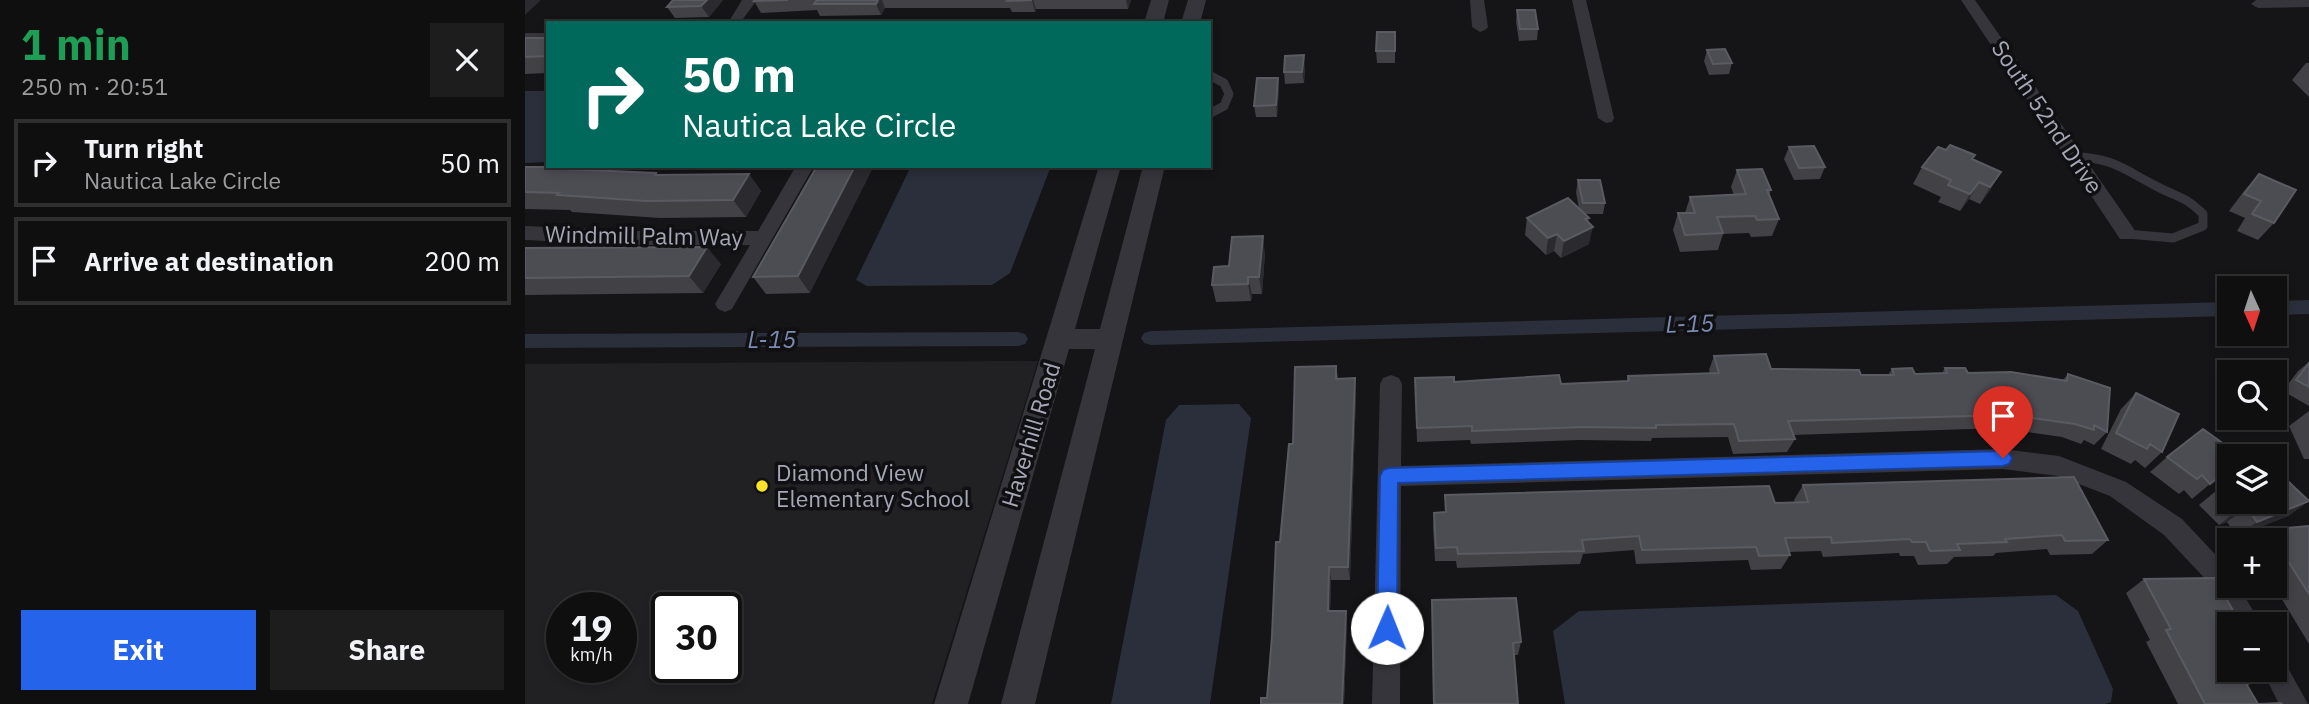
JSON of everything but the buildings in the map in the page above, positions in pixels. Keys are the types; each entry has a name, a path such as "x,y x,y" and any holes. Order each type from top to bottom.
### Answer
{"street":[{"path":"734,20 750,0"},
{"path":"1154,21 1160,0"},
{"path":"1191,21 1197,0"},
{"path":"1477,0 1479,27"},
{"path":"1579,0 1606,118"},
{"name":"South 52nd Drive","path":"1968,0 2127,234"},
{"path":"2257,4 2309,4"},
{"path":"525,38 546,38"},
{"path":"725,304 804,168"},
{"name":"Haverhill Road","path":"951,704 1109,168"},
{"path":"1018,704 1154,168"},
{"name":"Windmill Palm Way","path":"525,233 633,239 763,238"},
{"path":"1059,339 1111,339"},
{"path":"1386,704 1391,384"},
{"path":"1389,476 2003,458 2059,466 2118,489 2173,527 2219,576 2240,612"},
{"path":"2282,682 2294,704"}],"lane":[{"path":"1211,76 1227,84 1229,91 1225,105 1211,113"},
{"path":"2074,157 2097,157 2114,162 2158,188 2188,199 2203,214 2203,226 2173,239 2127,234"}],"shaded area":[{"name":"Diamond View Elementary School","path":"1038,361 932,704 525,704 525,364"}],"water":[{"path":"525,91 546,91 546,162 525,163"},
{"path":"910,168 1050,168 1010,273 992,285 867,286 856,280"},
{"path":"1239,404 1251,418 1210,704 1111,704 1166,420 1179,405"},
{"path":"2056,595 2078,611 2113,689 2111,702 1565,704 1553,631 1579,611"}],"waterway":[{"name":"L-15","path":"2287,308 2309,307"},
{"name":"L-15","path":"1151,338 2217,309"},
{"name":"L-15","path":"525,341 1018,339"}],"place":[{"name":"Diamond View Elementary School","path":"762,486"}],"route":[{"path":"1387,628 1389,476 2003,458"}]}
